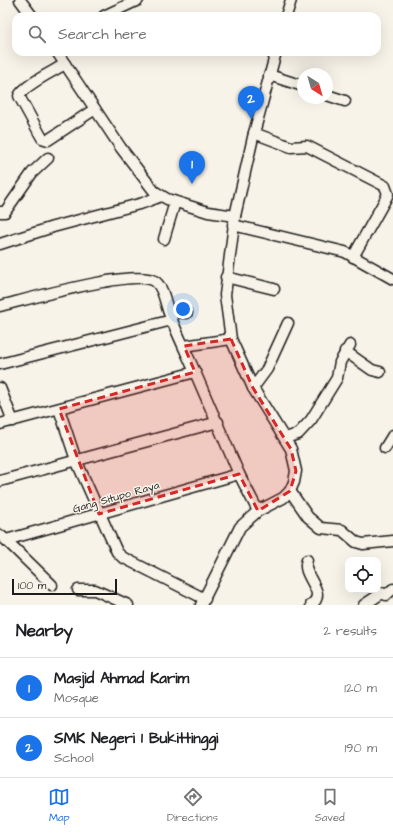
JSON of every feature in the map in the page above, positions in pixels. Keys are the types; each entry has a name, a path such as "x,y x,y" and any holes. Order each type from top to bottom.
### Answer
{"street":[{"path":"20,0 29,12"},
{"path":"112,12 138,0"},
{"path":"287,12 291,0"},
{"path":"60,56 147,184 161,196 234,221 338,250 393,279"},
{"path":"59,409 76,460 113,547 122,557 203,602 240,528 258,511 290,491 294,482 296,471 291,449 286,438 253,388 231,339 226,305 226,277 234,221 254,133 275,56"},
{"path":"65,64 20,92 19,96 42,138 48,140 95,109"},
{"path":"270,74 297,84"},
{"path":"333,97 345,101"},
{"path":"254,133 290,147 307,146 385,186 388,194 353,257"},
{"path":"0,212 5,212 32,173 48,158"},
{"path":"0,244 53,227 144,203 161,196"},
{"path":"164,239 175,202"},
{"path":"226,277 274,289"},
{"path":"0,306 116,279 145,278 156,282 162,292 239,474 258,511"},
{"path":"0,364 171,316 187,313"},
{"path":"253,388 267,369 288,323"},
{"path":"184,346 231,339"},
{"path":"286,438 298,434 311,420 337,378 340,362 347,348 372,370 380,372"},
{"path":"0,424 195,372"},
{"path":"0,388 13,421"},
{"path":"0,481 218,422"},
{"path":"385,448 393,435"},
{"name":"Gang Situpo Raya","path":"3,538 99,514 239,474"},
{"path":"290,491 308,517 321,528 342,530 356,542 363,544 393,541"},
{"path":"3,538 52,585"},
{"path":"307,560 304,566 305,572 314,584 316,592 316,599 310,605"},
{"path":"78,590 95,590 128,605"},
{"path":"364,605 382,593 391,595"}],"highlighted area":[{"path":"231,339 253,388 291,449 296,471 290,491 258,511 239,474 99,514 59,409 195,372 184,346"}],"place":[{"name":"SMK Negeri 1 Bukittinggi","path":"251,119"},
{"name":"Masjid Ahmad Karim","path":"192,184"}]}
